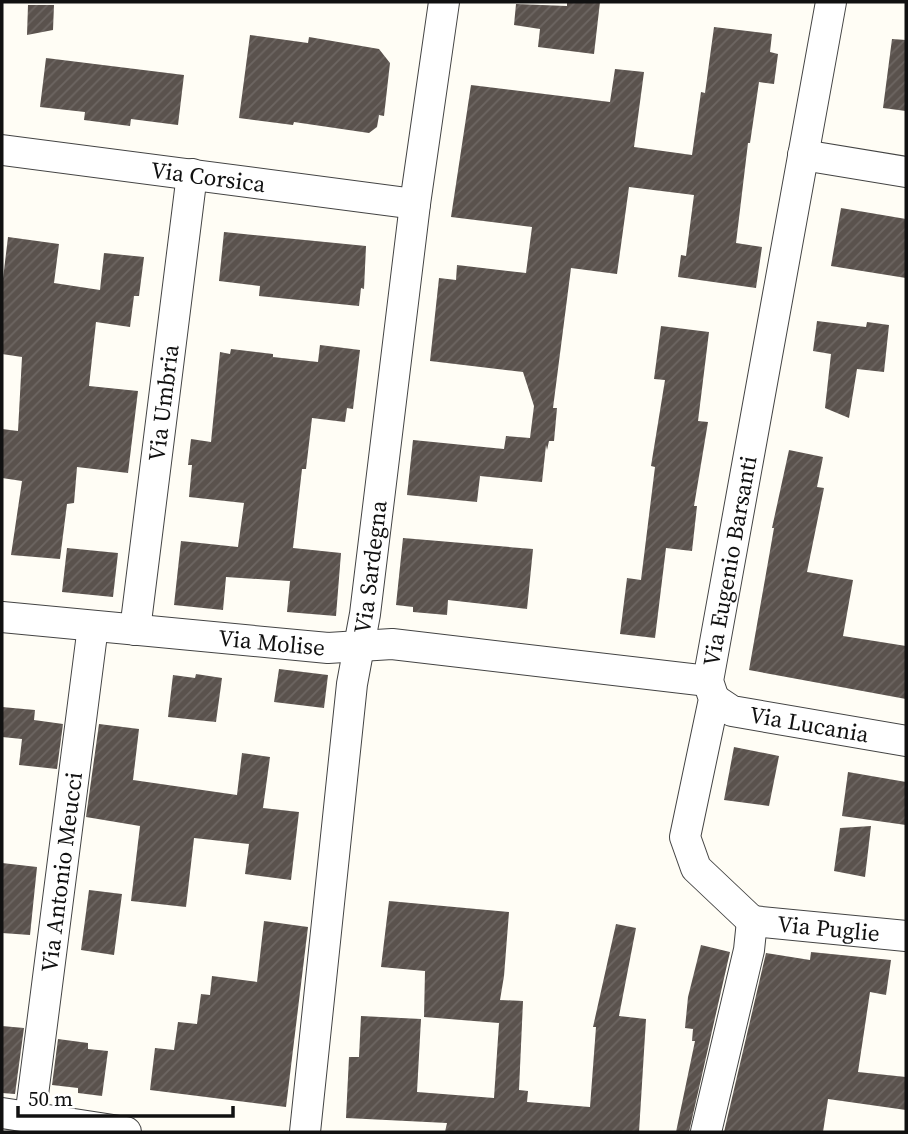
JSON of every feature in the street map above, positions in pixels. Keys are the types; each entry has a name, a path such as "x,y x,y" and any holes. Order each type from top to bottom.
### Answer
{"street":[{"name":"Via Sardegna","path":"305,1132 352,684 365,614 415,204 443,2"},
{"name":"Via Eugenio Barsanti","path":"752,921 696,867 685,837 831,2"},
{"name":"Via Corsica","path":"2,149 415,204"},
{"path":"803,155 906,172"},
{"name":"Via Umbria","path":"135,630 192,174"},
{"name":"Via Molise","path":"2,617 328,648 393,644 711,690"},
{"name":"Via Antonio Meucci","path":"16,1116 93,626"},
{"name":"Via Lucania","path":"711,690 732,712 906,741"},
{"path":"706,1132 749,950 752,921"},
{"name":"Via Puglie","path":"752,921 906,936"},
{"path":"16,1116 126,1132"}],"building":[{"path":"567,2 600,2 594,54 538,47 540,29 514,25 516,4 567,6"},
{"path":"28,5 54,5 53,30 27,35"},
{"path":"714,27 772,34 770,52 778,54 774,84 759,82 748,143 736,243 762,247 756,288 678,277 681,255 686,256 694,195 629,187 617,274 571,268 553,408 557,408 554,441 549,441 547,450 546,445 542,482 480,476 477,502 407,495 413,440 504,449 506,436 530,438 534,406 523,372 430,361 439,278 456,280 457,265 526,273 532,227 451,217 471,85 610,102 615,69 644,72 634,147 692,155 701,92 705,93"},
{"path":"250,35 308,43 309,37 379,49 390,63 384,116 379,115 377,127 369,133 294,122 293,125 239,118"},
{"path":"892,39 906,40 906,111 883,108"},
{"path":"46,58 184,75 178,125 131,119 130,126 84,120 85,112 40,107"},
{"path":"841,208 906,219 906,278 831,266"},
{"path":"224,232 366,246 364,289 361,288 359,306 259,296 260,286 219,281"},
{"path":"8,237 59,244 54,283 100,290 104,253 144,257 139,296 134,296 130,327 96,322 89,386 138,391 128,473 77,467 74,503 67,504 60,559 11,555 22,481 2,478 2,429 18,431 22,357 2,354 2,287"},
{"path":"817,321 866,327 867,322 889,325 884,372 857,369 849,418 825,408 831,354 813,351"},
{"path":"661,326 709,332 698,421 708,422 694,506 697,506 692,551 666,548 655,638 620,634 627,578 641,580 655,467 651,466 665,380 654,379"},
{"path":"320,345 360,350 353,409 347,408 345,422 312,418 306,469 302,469 293,548 341,553 336,616 287,612 290,581 226,577 223,610 174,605 181,541 238,547 244,503 189,497 192,465 188,465 191,439 211,442 220,352 230,354 231,349 318,362"},
{"path":"789,450 823,457 817,487 824,488 807,572 853,580 843,636 906,646 906,699 749,670 772,528"},
{"path":"403,538 533,549 527,609 448,600 447,615 413,612 413,607 396,605"},
{"path":"67,548 118,553 113,597 62,592"},
{"path":"279,669 328,675 324,708 274,702"},
{"path":"196,674 222,678 216,722 168,717 173,675 195,678"},
{"path":"2,707 35,710 34,720 63,724 57,769 19,765 22,739 2,737"},
{"path":"99,724 139,729 133,780 237,795 242,753 270,757 263,808 299,812 291,880 245,874 249,844 194,838 186,907 131,901 140,826 86,817"},
{"path":"734,747 779,756 769,806 724,800"},
{"path":"848,772 906,782 906,825 842,816"},
{"path":"871,826 865,877 834,871 840,828"},
{"path":"2,863 37,867 30,935 2,933"},
{"path":"89,890 122,894 114,955 81,950"},
{"path":"389,901 509,912 500,1000 523,1001 519,1090 528,1091 527,1102 590,1107 596,1027 593,1027 616,924 636,928 619,1016 646,1019 639,1132 445,1132 447,1123 346,1118 349,1057 359,1057 361,1016 421,1019 417,1092 494,1098 499,1023 424,1017 425,971 381,967"},
{"path":"264,921 308,927 286,1107 150,1090 155,1048 174,1050 178,1022 197,1024 201,994 210,995 212,976 257,982"},
{"path":"701,945 730,952 689,1132 676,1132 695,1041 692,1041 693,1029 685,1028 688,997"},
{"path":"811,952 891,960 886,995 870,992 858,1072 906,1077 906,1110 828,1099 823,1132 724,1132 766,953 810,960"},
{"path":"2,1026 24,1028 15,1094 2,1093"},
{"path":"58,1039 88,1043 88,1049 108,1051 102,1096 78,1093 78,1088 52,1085"}]}
